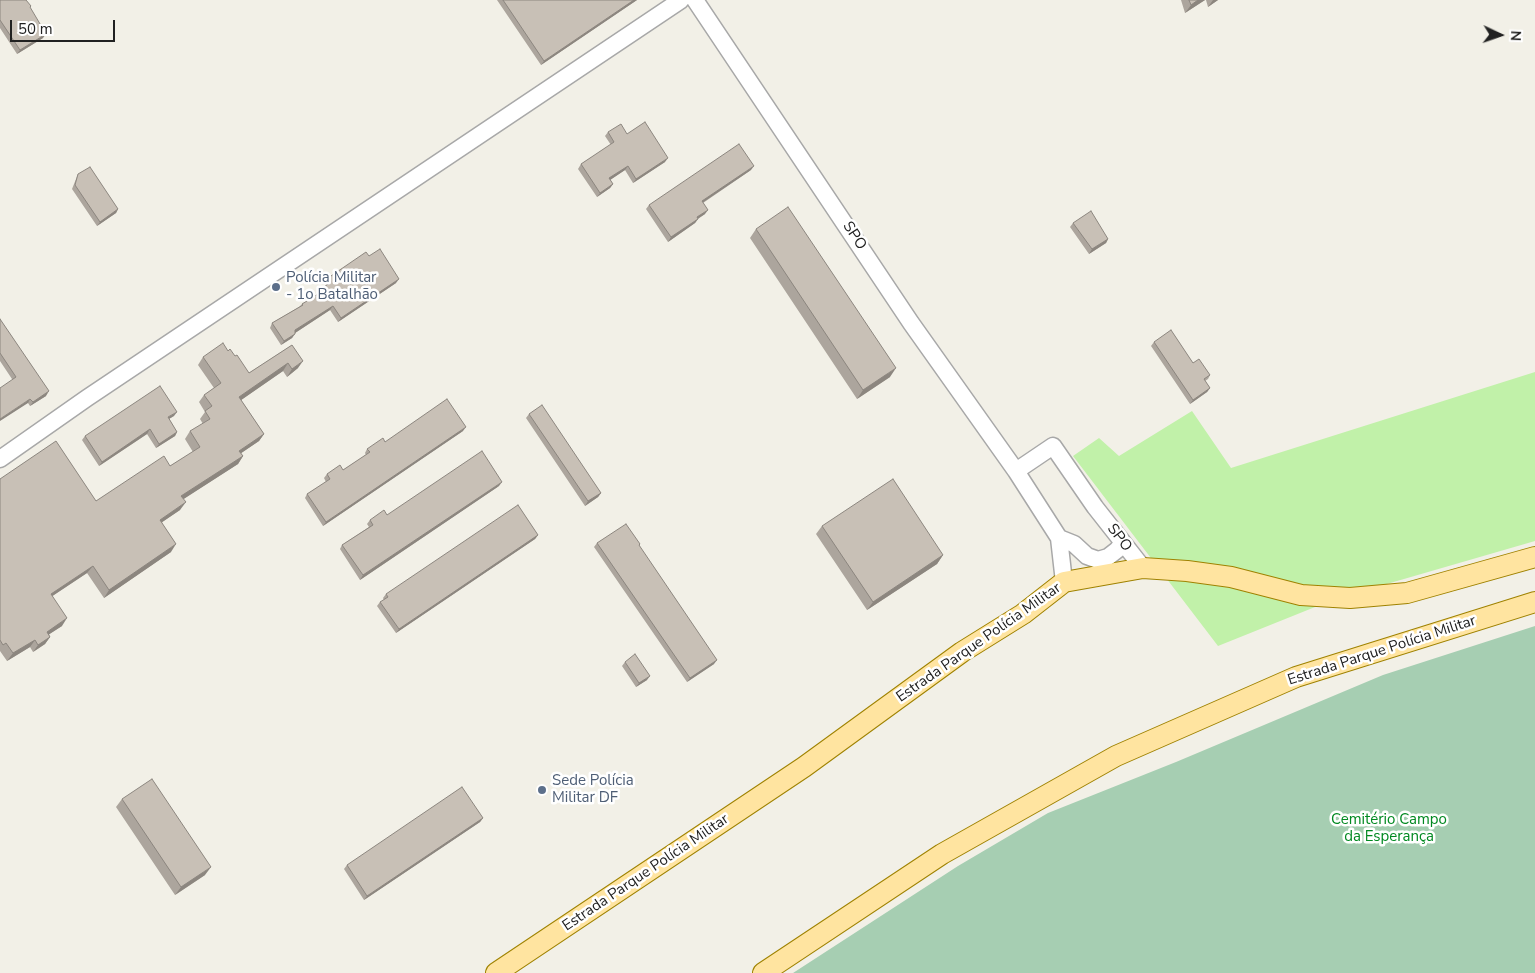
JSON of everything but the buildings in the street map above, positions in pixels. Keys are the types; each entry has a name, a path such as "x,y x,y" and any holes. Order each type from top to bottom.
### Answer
{"main road":[{"name":"Estrada Parque Polícia Militar","path":"496,973 804,768 962,652 1023,614 1064,582 1143,568 1231,577 1301,595 1350,598 1407,593 1535,557"},
{"name":"Estrada Parque Polícia Militar","path":"763,973 942,854 1116,756 1296,678 1337,663 1535,602"}],"street":[{"path":"0,459 87,398 681,0"},
{"name":"SPO","path":"695,0 911,323 1016,471 1059,538 1064,582"},
{"name":"SPO","path":"1016,471 1053,446 1095,507 1143,568"},
{"path":"1059,538 1074,544 1087,556 1098,560 1108,557 1123,543"}],"green space":[{"path":"1535,372 1535,541 1335,599 1218,646 1073,456 1099,438 1119,456 1192,411 1231,468"},
{"name":"Cemitério Campo da Esperança","path":"1535,626 1535,973 793,973 958,866 1048,813 1176,762 1383,675"}],"place":[{"name":"Polícia Militar - 1o Batalhão","path":"276,287"},
{"name":"Sede Polícia Militar DF","path":"542,790"}]}
